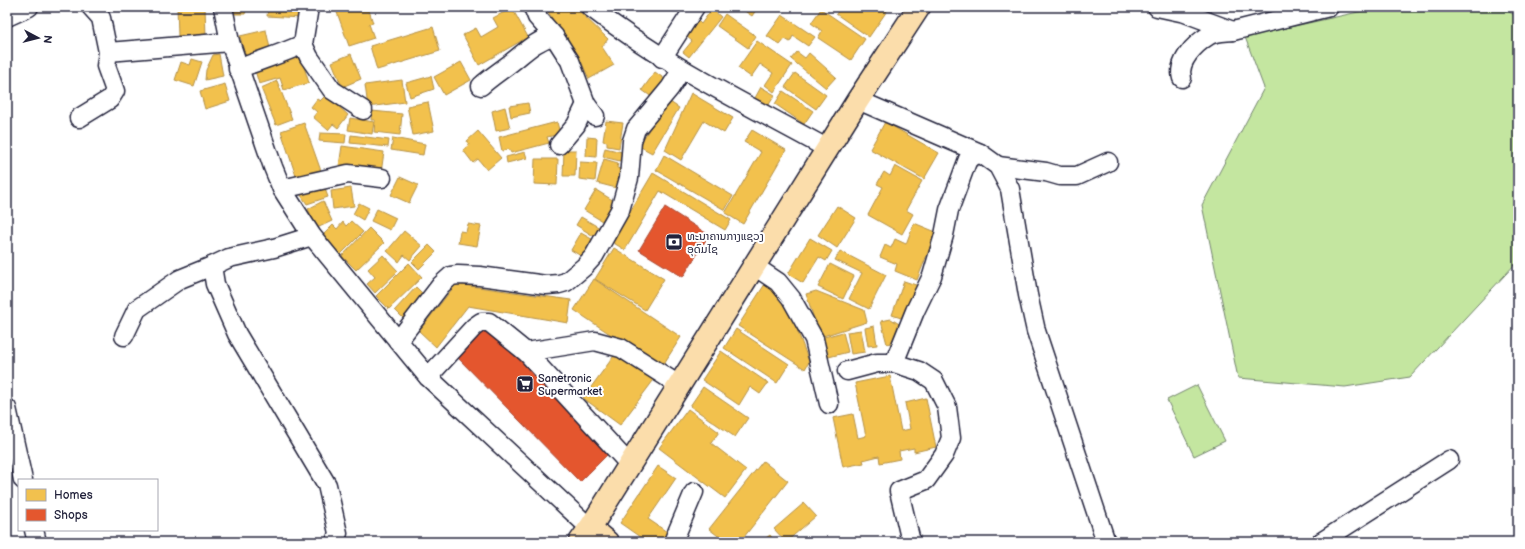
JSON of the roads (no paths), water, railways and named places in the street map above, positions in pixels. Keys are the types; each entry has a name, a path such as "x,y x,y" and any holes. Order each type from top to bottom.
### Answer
{"main road":[{"path":"607,542 585,535 858,100 919,7"}],"street":[{"path":"7,17 29,7"},
{"path":"79,118 110,99 115,91 106,66 108,52 101,18 91,7"},
{"path":"223,7 230,42 238,69 273,167 282,189 312,236 428,377 585,535"},
{"path":"309,7 303,44 309,57 332,90 363,110"},
{"path":"533,7 537,17 554,36 570,61 590,110 559,145"},
{"path":"590,7 615,27 662,58 828,148"},
{"path":"662,58 695,7"},
{"path":"1157,7 1185,13 1233,31"},
{"path":"1182,78 1180,73 1187,55 1209,35 1233,31 1329,7"},
{"path":"481,86 542,38 554,36"},
{"path":"108,52 230,42"},
{"path":"238,69 303,44"},
{"path":"398,341 441,285 451,276 480,276 546,285 566,282 584,267 594,256 620,210 629,178 632,142 636,129 670,88 682,69"},
{"path":"858,100 980,152 998,166 1010,189 1028,295 1036,331 1106,542"},
{"path":"894,363 915,311 932,276 944,235 949,210 968,159 980,152"},
{"path":"998,166 1046,172 1060,176 1077,176 1108,162"},
{"path":"282,189 348,174 382,178"},
{"path":"124,336 137,309 159,292 180,279 229,258 274,248 312,236"},
{"path":"212,266 215,284 237,334 327,485 338,533 335,542"},
{"path":"754,266 778,282 791,298 814,339 829,404"},
{"path":"428,377 474,327 481,322 489,322 496,326 526,352 630,464"},
{"path":"526,352 595,341 621,348 679,385"},
{"path":"847,371 877,363 894,363 919,371 934,381 947,407 951,438 944,455 926,480 899,491 911,542"},
{"path":"7,408 23,479"},
{"path":"1320,542 1449,460"},
{"path":"673,542 694,492"},
{"path":"34,531 37,542"}],"place":[{"name":"ທະນາຄານກາງແຊວງ ອຸດົມໄຊ","path":"674,242"},
{"name":"Sanetronic Supermarket","path":"525,384"}]}
